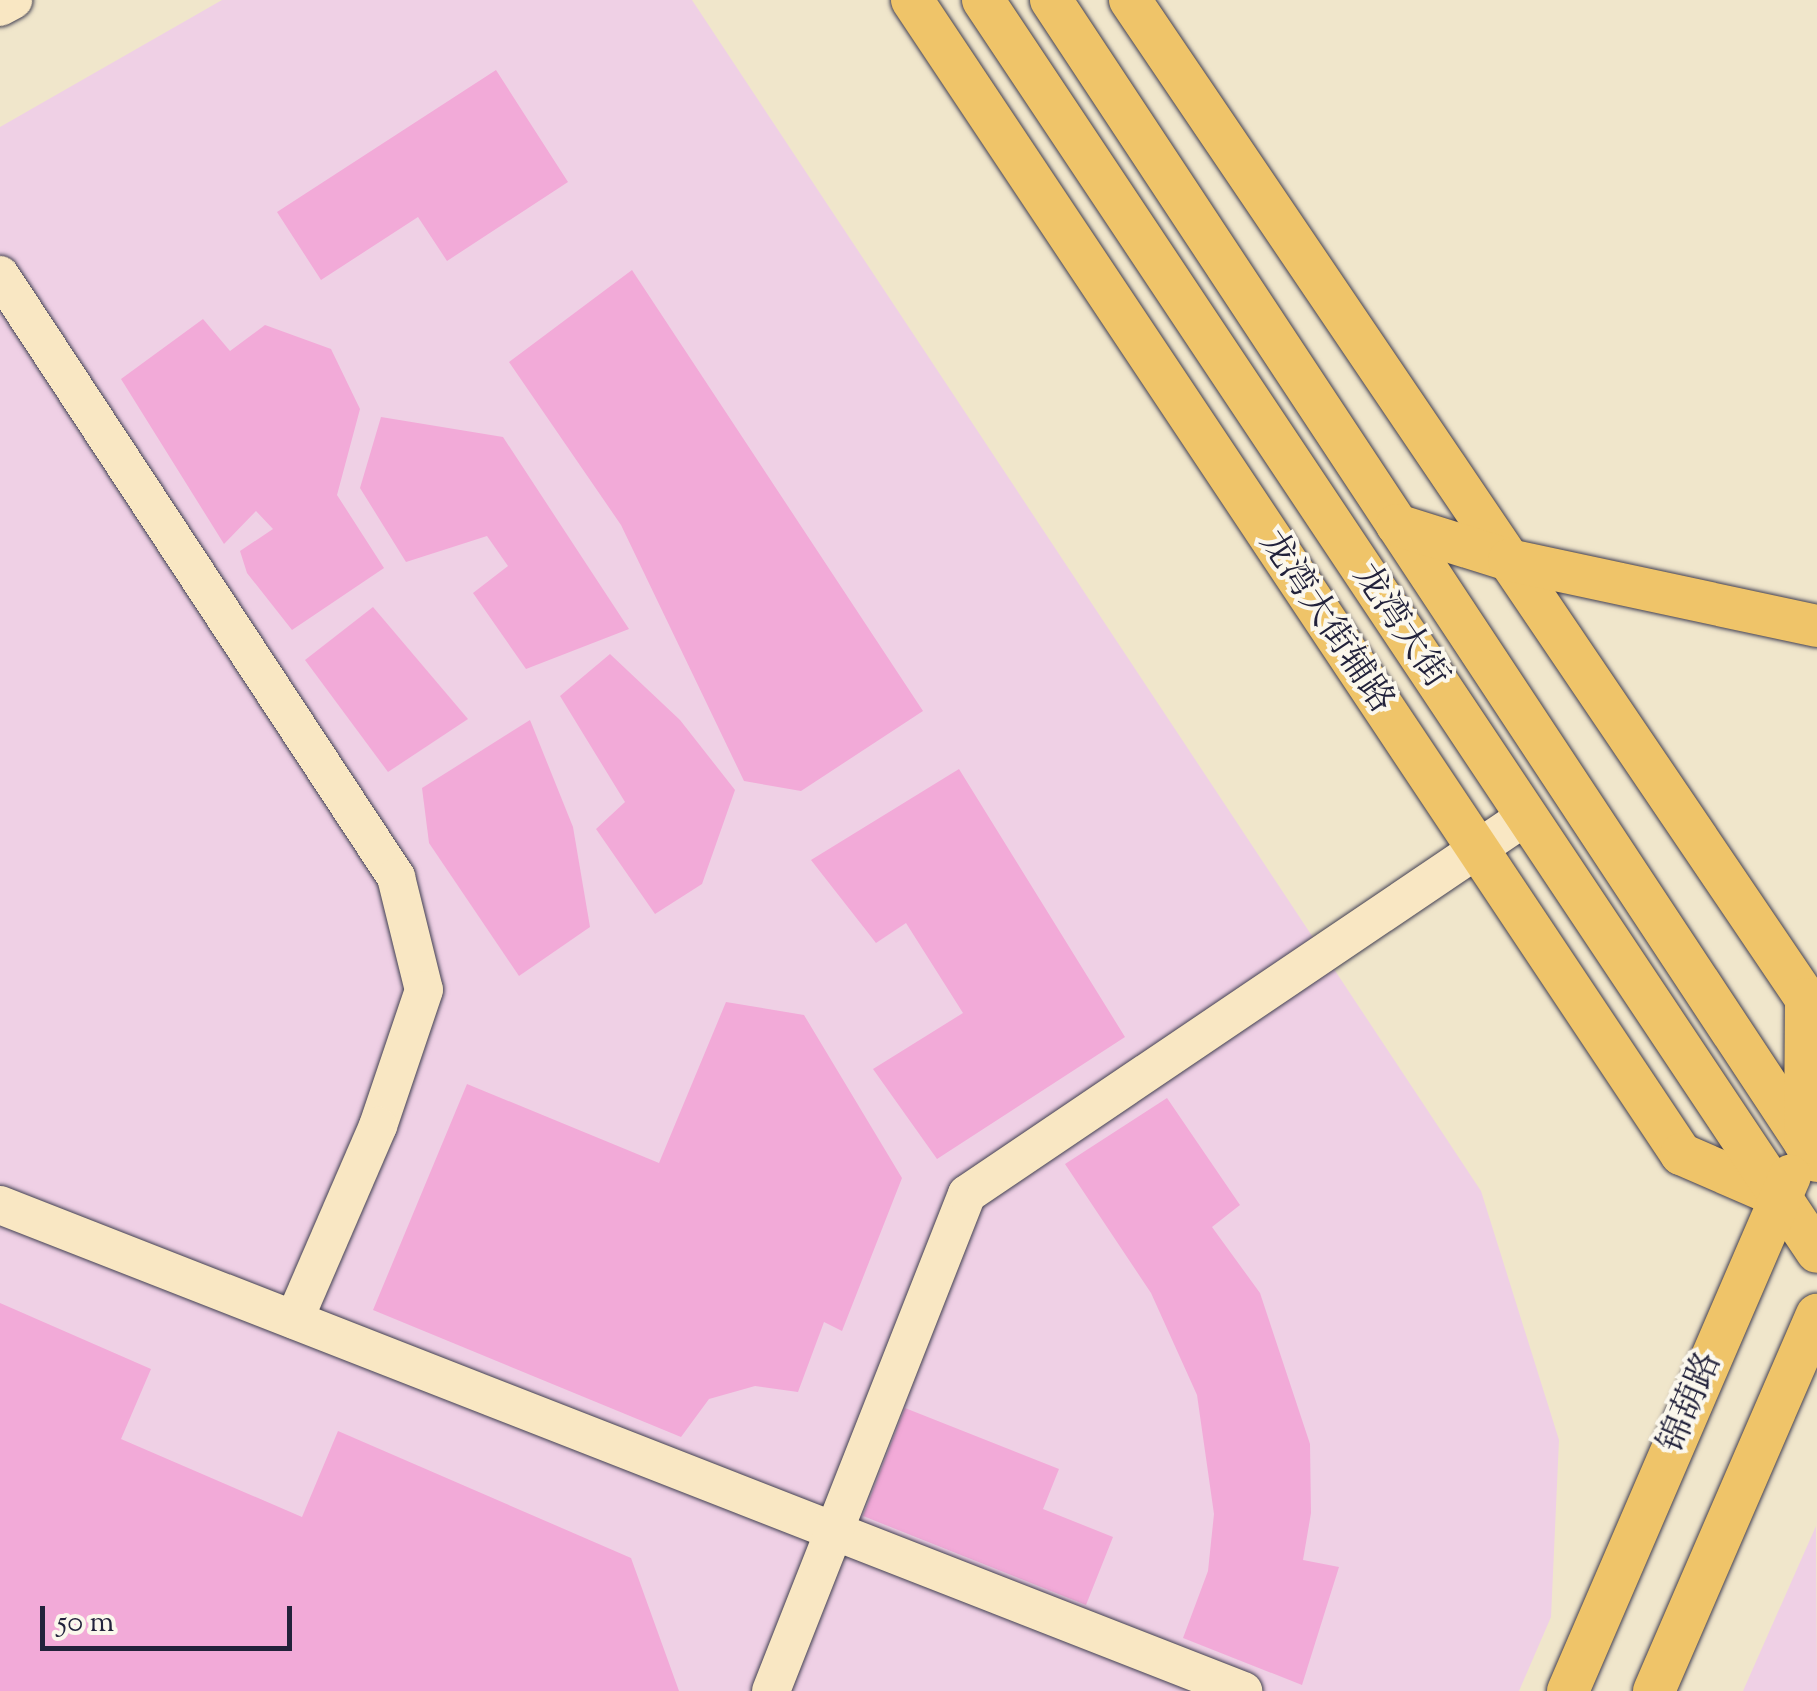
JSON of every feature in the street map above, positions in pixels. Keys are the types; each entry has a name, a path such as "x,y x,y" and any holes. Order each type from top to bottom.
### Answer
{"main road":[{"name":"龙湾大街辅路","path":"912,0 1476,852 1682,1154 1780,1197"},
{"name":"龙湾大街","path":"984,0 1817,1252"},
{"name":"龙湾大街","path":"1051,0 1398,526 1813,1140"},
{"path":"1130,0 1806,999 1813,1140"},
{"path":"1398,526 1509,560 1817,626"},
{"name":"锦葫路","path":"1568,1691 1780,1197 1813,1140"},
{"path":"1654,1691 1817,1315"}],"street":[{"path":"0,6 12,0"},
{"path":"0,275 396,876 424,990 378,1126 294,1320"},
{"path":"770,1691 836,1532 966,1194 1525,817"},
{"path":"0,1205 1243,1691"}],"shaded area":[{"path":"222,0 692,0 1481,1191 1559,1440 1551,1617 1519,1691 0,1691 0,127"},
{"path":"1816,1526 1817,1691 1743,1691"}],"building":[{"path":"496,70 568,182 447,261 418,217 321,280 277,212"},
{"path":"632,270 923,711 801,791 744,781 621,525 509,362"},
{"path":"203,319 230,351 265,325 331,349 360,409 337,495 384,568 292,630 247,573 240,551 273,529 256,511 224,544 121,379"},
{"path":"381,417 503,437 629,629 526,669 473,593 508,566 487,536 406,562 360,488"},
{"path":"373,607 468,719 388,772 305,660"},
{"path":"610,654 680,720 735,790 702,884 655,914 596,829 625,802 560,696"},
{"path":"530,720 573,827 590,927 519,976 429,843 422,788"},
{"path":"959,769 1125,1037 937,1159 873,1069 963,1013 906,923 876,943 811,860"},
{"path":"726,1002 804,1015 902,1178 842,1331 824,1322 798,1392 755,1386 709,1399 681,1437 373,1310 467,1084 659,1163"},
{"path":"1167,1098 1240,1205 1212,1227 1260,1293 1310,1444 1311,1513 1303,1560 1339,1567 1302,1685 1183,1638 1208,1571 1214,1514 1197,1395 1151,1293 1065,1164"},
{"path":"0,1303 151,1369 121,1439 302,1517 338,1431 631,1558 679,1691 0,1691"},
{"path":"905,1408 1059,1469 1043,1509 1113,1537 1086,1605 863,1516"}]}
